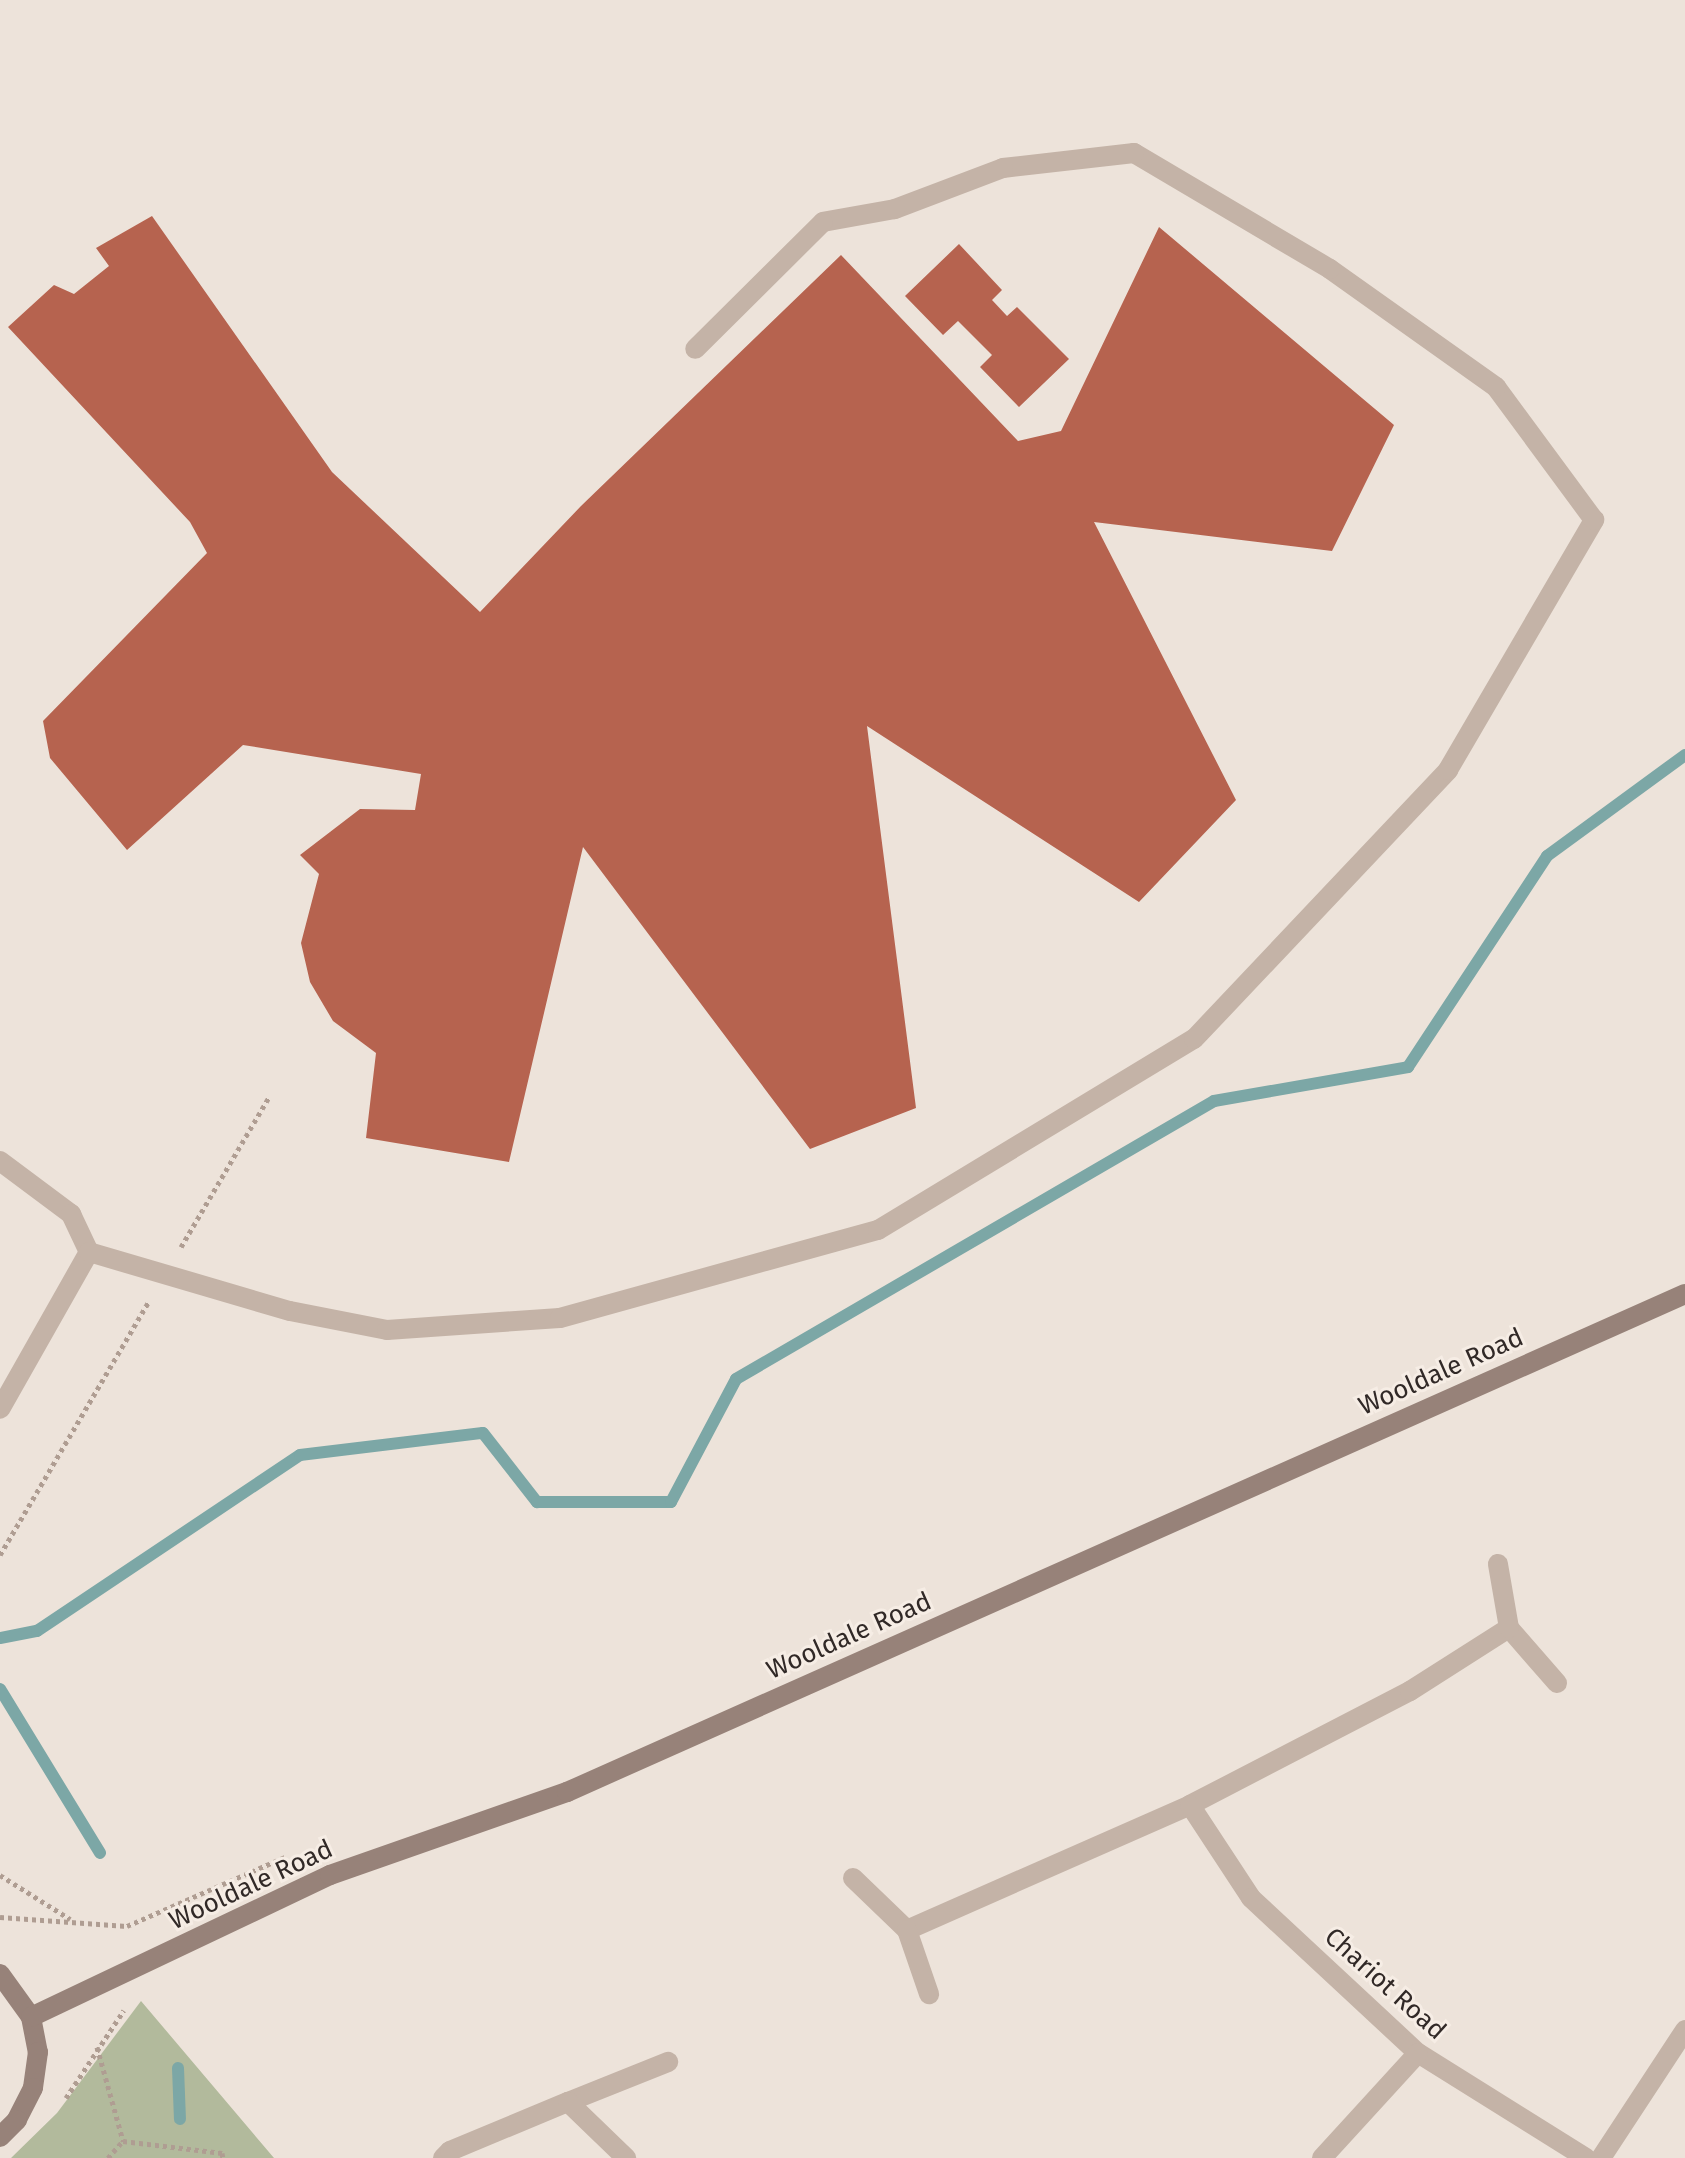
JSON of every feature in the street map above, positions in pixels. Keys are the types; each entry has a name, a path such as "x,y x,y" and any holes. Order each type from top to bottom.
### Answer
{"street":[{"path":"0,1161 71,1214 89,1252 290,1311 387,1330 560,1318 878,1230 1194,1039 1448,770 1594,520 1496,387 1330,269 1134,153 1003,168 895,209 823,222 695,349"},
{"path":"0,1409 89,1252"},
{"name":"Wooldale Road","path":"31,2017 330,1875 567,1792 1685,1294"},
{"path":"1498,1564 1509,1628 1557,1683"},
{"path":"907,1930 1190,1805 1410,1691 1509,1628"},
{"name":"Chariot Road","path":"1190,1805 1251,1898 1418,2053 1586,2158"},
{"path":"853,1878 907,1930 929,1994"},
{"path":"0,1974 31,2017 38,2052 33,2088 17,2120 0,2137"},
{"path":"1601,2158 1685,2030"},
{"path":"1322,2158 1418,2053"},
{"path":"443,2158 450,2151 668,2062"},
{"path":"568,2102 626,2158"}],"path":[{"path":"0,1555 269,1097"},
{"path":"0,1875 72,1921"},
{"path":"96,2046 123,2141"},
{"path":"108,2158 123,2141"},
{"path":"123,2141 222,2153 223,2158"}],"green space":[{"path":"141,2001 274,2158 11,2158 57,2113"}],"building":[{"path":"152,216 332,472 480,612 581,506 841,255 1018,441 1061,431 1159,227 1394,425 1332,551 1094,522 1236,800 1139,902 867,726 916,1108 810,1149 583,847 509,1162 366,1138 376,1053 333,1021 310,982 301,943 319,874 300,855 360,809 415,810 421,774 243,745 127,850 50,758 43,721 207,553 190,522 8,327 54,285 74,294 109,266 96,248"},
{"path":"959,244 1002,290 992,300 1007,316 1017,307 1069,359 1019,407 980,367 992,355 958,321 943,335 905,296"}],"waterway":[{"path":"0,1638 37,1631 300,1455 483,1433 537,1502 671,1502 736,1379 1214,1101 1408,1067 1547,856 1685,755"},
{"path":"0,1689 100,1853"},
{"path":"178,2068 180,2119"}]}
